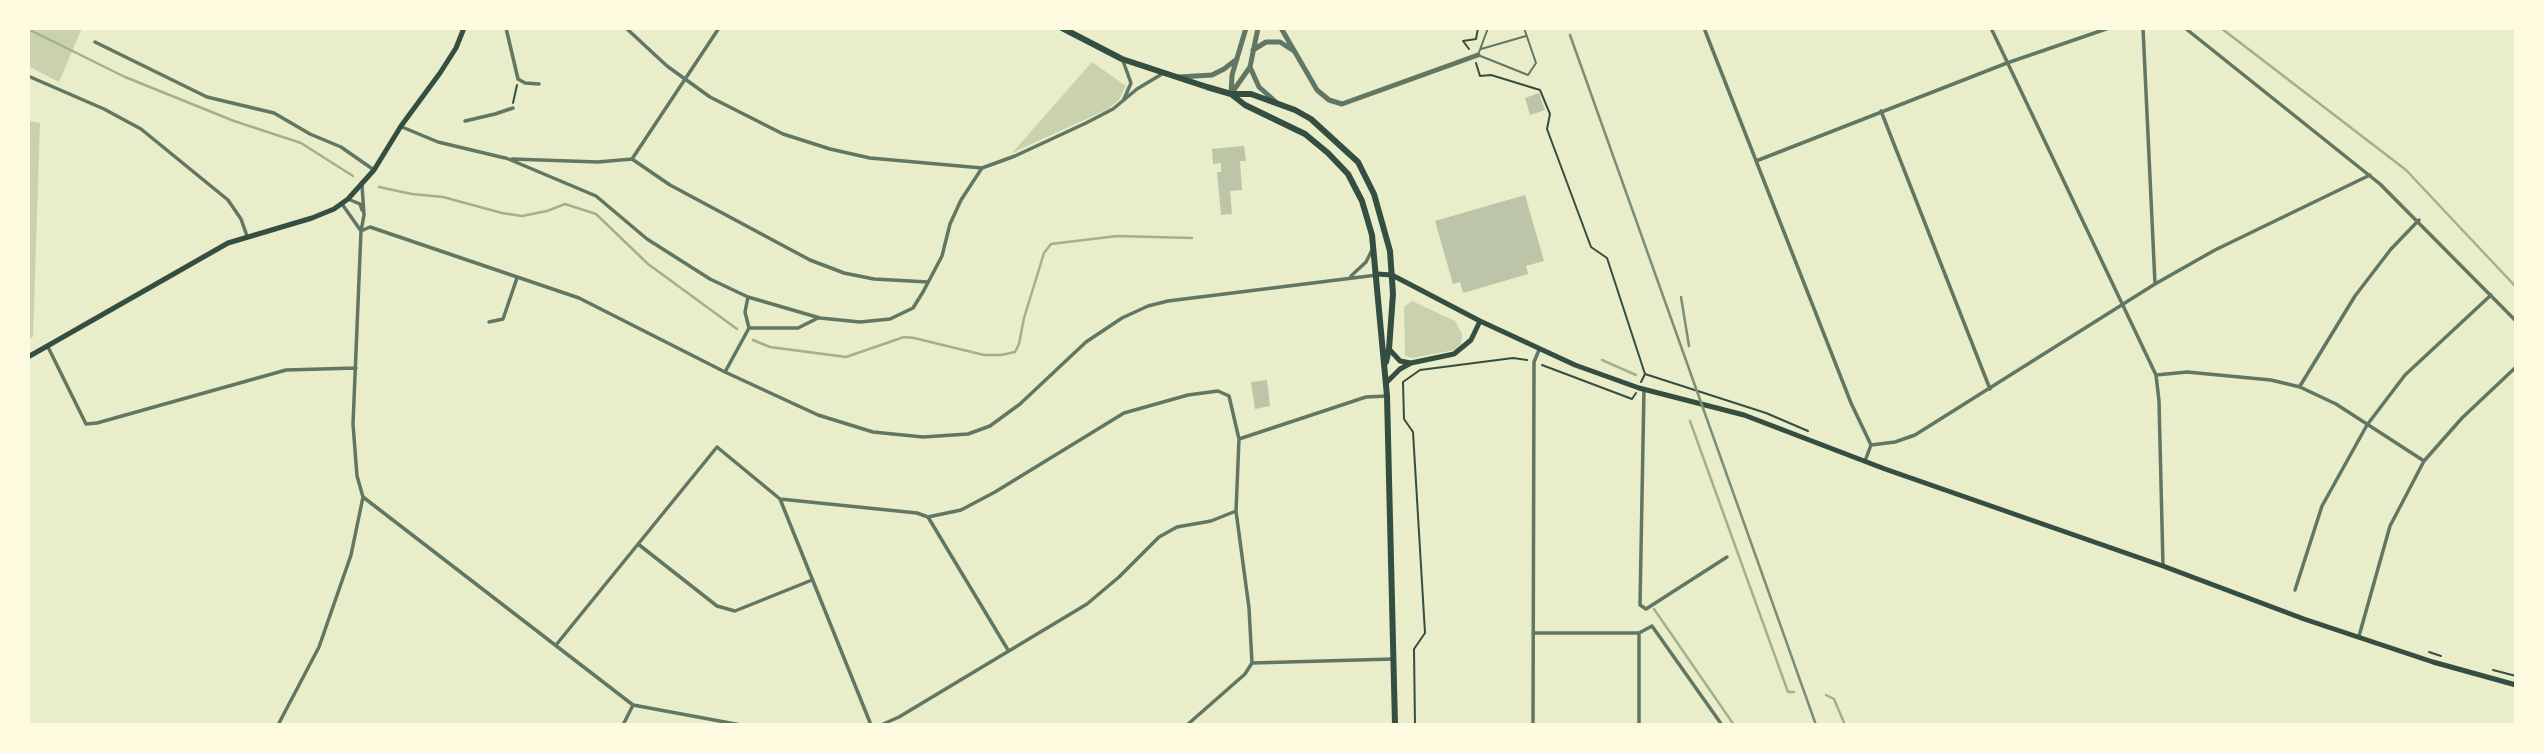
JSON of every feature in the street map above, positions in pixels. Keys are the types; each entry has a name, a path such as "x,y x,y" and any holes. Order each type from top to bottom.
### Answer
{"main road":[{"path":"28,357 228,243 312,218 348,200 374,170 401,126 451,56 464,28"},
{"path":"1062,28 1122,59 1164,74 1231,94 1251,94 1276,102 1311,119 1358,162 1379,208 1390,251 1390,349 1385,367"},
{"path":"1231,94 1245,105 1305,134 1328,153 1348,174 1368,219 1374,242 1387,396 1395,725"},
{"path":"1377,274 1392,275 1539,350 1642,388 1744,415 1864,462 2163,566 2358,638 2516,685"},
{"path":"1386,383 1410,363 1454,354 1471,341 1480,321"},
{"path":"1390,349 1400,361 1410,363"}],"street":[{"path":"506,28 518,79 525,83 539,84"},
{"path":"626,28 685,80 710,97 783,134 830,149 901,162 982,168 1086,123 1113,109 1148,82 1164,74"},
{"path":"632,159 719,28"},
{"path":"1231,94 1232,75 1246,28"},
{"path":"1231,94 1250,67 1258,28"},
{"path":"1704,28 1851,403 1871,445 1864,462"},
{"path":"1991,28 2156,375 2163,566"},
{"path":"1756,161 2007,63 2109,28"},
{"path":"2143,28 2155,284"},
{"path":"2185,28 2370,175 2418,220 2516,321"},
{"path":"1283,29 1317,90 1329,100 1342,104 1478,54"},
{"path":"95,42 207,97 274,113 310,134 341,147 374,170"},
{"path":"1254,50 1266,42 1280,42 1296,53"},
{"path":"1122,59 1131,83 1124,100"},
{"path":"1174,77 1212,75 1237,59"},
{"path":"1250,67 1259,87 1276,102"},
{"path":"28,76 104,109 141,129 228,200 241,219 247,236"},
{"path":"465,121 513,108"},
{"path":"1881,111 1990,390"},
{"path":"401,126 438,142 506,158 596,197 647,239 710,279 748,297 820,318 860,322 890,318 913,308 942,256 950,224 961,201 982,168"},
{"path":"506,158 598,162 632,159 670,185 810,260 844,273 874,279 928,282"},
{"path":"1871,445 1895,442 1915,435 2155,284 2215,250 2370,175"},
{"path":"278,725 319,647 341,588 363,497 356,476 353,424 361,231 364,215 362,186"},
{"path":"348,200 360,204 370,227"},
{"path":"342,204 361,231"},
{"path":"2300,387 2355,296 2391,249 2418,220"},
{"path":"361,231 370,227 579,298 725,372 818,415 873,432 923,438 968,435 990,426 1020,404 1086,342 1122,318 1148,306 1377,274"},
{"path":"1350,278 1366,262 1374,242"},
{"path":"489,322 503,319 517,278"},
{"path":"2295,590 2322,506 2367,425 2405,375 2491,295"},
{"path":"725,372 749,328 746,312 748,297"},
{"path":"749,328 798,328 820,318"},
{"path":"48,347 86,424 286,370 356,368"},
{"path":"1533,725 1534,362 1539,350"},
{"path":"2358,638 2390,526 2424,461 2462,418 2516,367"},
{"path":"2156,375 2188,372 2271,380 2300,387 2336,404 2424,461"},
{"path":"1642,388 1640,605 1646,609 1727,557"},
{"path":"780,499 917,513 928,517 961,510 1124,413 1188,395 1219,391 1229,396 1239,439 1236,511 1250,608 1252,663 1245,674 1187,725"},
{"path":"1239,439 1366,397 1387,396"},
{"path":"556,645 717,447 780,499 871,725"},
{"path":"363,497 633,705 741,725"},
{"path":"881,725 899,717 1087,604 1159,537 1177,527 1211,521 1236,511"},
{"path":"928,517 1009,651"},
{"path":"638,544 717,606 736,611 812,580"},
{"path":"1533,634 1639,633 1652,626 1722,725"},
{"path":"1639,633 1639,725"},
{"path":"1252,663 1393,659"},
{"path":"623,725 633,705"}],"lane":[{"path":"1478,54 1528,75 1536,63 1524,28"},
{"path":"1478,54 1489,29"},
{"path":"1478,54 1514,38 1527,36"}],"path":[{"path":"1478,28 1476,39 1463,41 1478,54 1480,76 1490,75 1540,90 1550,114 1547,130 1591,247 1607,258 1645,374 1642,388"},
{"path":"513,108 518,79"},
{"path":"1415,725 1414,649 1425,633 1413,432 1404,419 1403,382 1420,370"},
{"path":"1645,374 1807,430"}],"green space":[{"path":"28,28 82,28 59,82 28,66"},
{"path":"1092,62 1126,86 1119,100 1108,109 1012,153"},
{"path":"28,121 40,123 33,337 28,339"},
{"path":"1412,301 1455,321 1462,334 1461,344 1455,350 1412,358 1405,356 1404,307"}],"building":[{"path":"1539,93 1545,110 1530,115 1525,98"},
{"path":"1244,146 1246,161 1240,161 1242,190 1230,191 1232,214 1221,215 1217,172 1221,172 1221,163 1213,164 1212,149"},
{"path":"1525,195 1544,261 1526,266 1528,274 1463,293 1460,282 1453,284 1435,221"},
{"path":"1267,380 1270,406 1255,409 1251,382"}],"waterway":[{"path":"2221,28 2406,170 2516,287"},
{"path":"28,29 125,77 234,121 301,143 353,176"},
{"path":"379,187 443,197 522,216 565,204 596,214 648,264 737,329"},
{"path":"753,340 770,347 846,357 904,337 984,355 1015,352 1044,253 1051,244 1117,236 1192,238"},
{"path":"1602,360 1636,375"},
{"path":"1690,421 1788,692 1794,692"},
{"path":"1654,609 1734,725"},
{"path":"1826,695 1834,699 1845,725"}],"railway":[{"path":"1570,35 1816,725"},
{"path":"1681,297 1689,346"}]}
